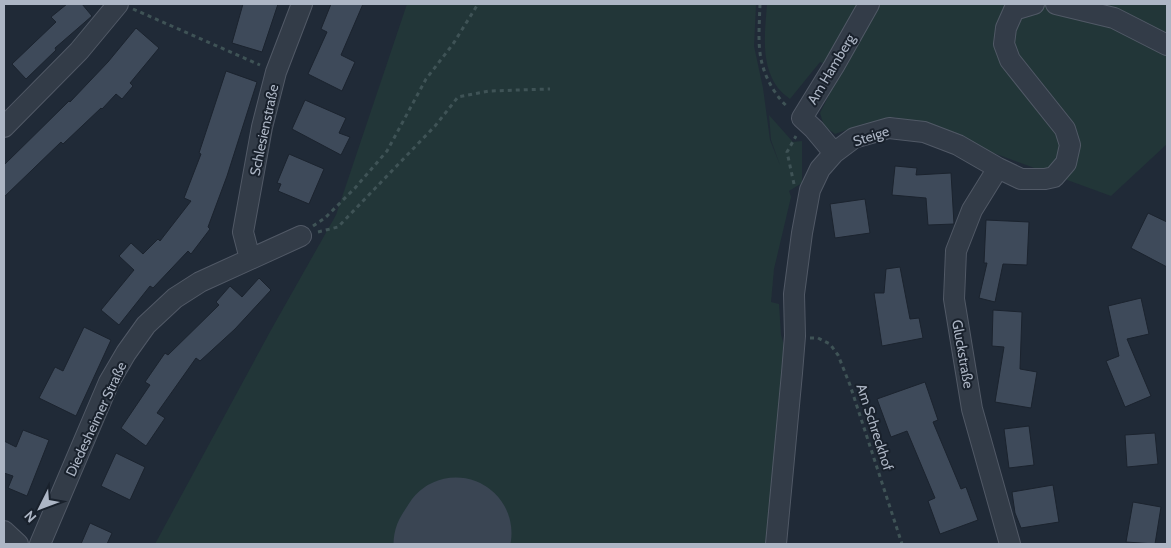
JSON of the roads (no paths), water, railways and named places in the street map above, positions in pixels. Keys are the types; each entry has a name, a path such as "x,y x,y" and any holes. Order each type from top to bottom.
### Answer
{"street":[{"name":"Schlesienstraße","path":"250,259 243,232 262,128 276,72 302,4"},
{"name":"Am Hamberg","path":"834,153 802,118 869,4"},
{"name":"Steige","path":"776,544 795,336 794,294 810,190 820,169 834,153 854,138 889,128 924,132 958,145 1021,179 1054,177 1066,162 1070,145 1065,129 1010,60 1004,44 1006,28 1014,10 1034,4"},
{"path":"1056,4 1114,18 1167,45"},
{"path":"4,127 123,5"},
{"name":"Gluckstraße","path":"998,168 972,210 956,250 954,299 972,409 1010,544"},
{"name":"Diedesheimer Straße","path":"40,544 109,382 126,353 146,325 175,298 191,287 301,236"},
{"path":"4,531 18,544"}]}
